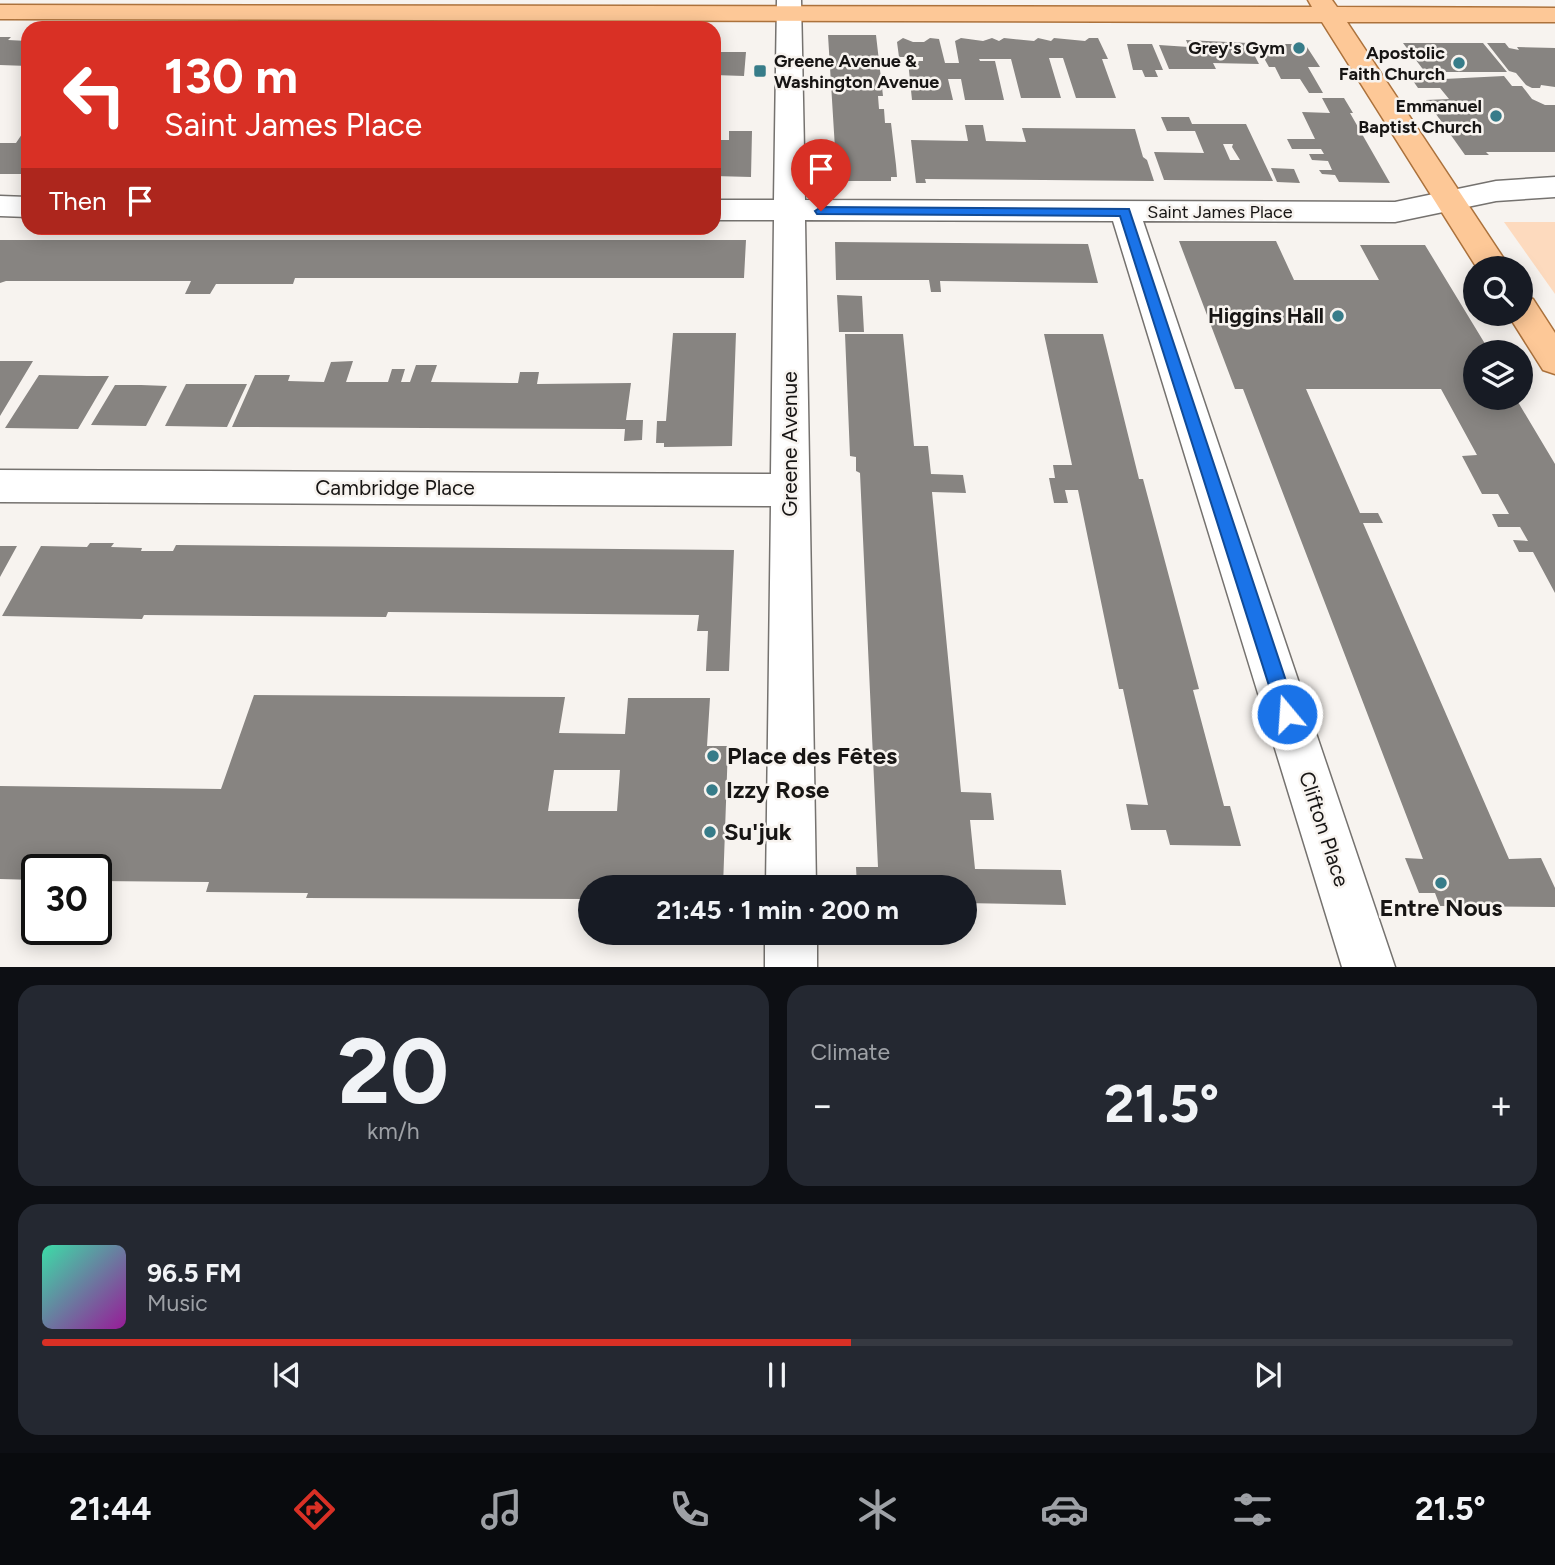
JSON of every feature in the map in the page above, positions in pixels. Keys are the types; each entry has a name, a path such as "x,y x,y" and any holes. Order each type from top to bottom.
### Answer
{"main road":[{"path":"0,12 789,7 1325,8 1555,15"},
{"path":"1325,8 1486,256"},
{"path":"1533,326 1555,361"}],"street":[{"name":"Greene Avenue","path":"789,7 791,875"},
{"name":"Saint James Place","path":"721,211 1395,212 1496,191 1555,187"},
{"path":"0,206 21,207"},
{"name":"Clifton Place","path":"1125,212 1369,967"},
{"name":"Cambridge Place","path":"0,486 790,490"},
{"path":"791,945 791,967"}],"shaded area":[{"path":"1504,222 1555,222 1555,294 1533,263 1533,256 1528,256"}],"building":[{"path":"828,35 876,35 883,96 878,96 879,109 884,109 885,123 891,123 896,165 897,177 891,177 891,181 837,181"},
{"path":"0,37 21,41 21,66 0,65"},
{"path":"903,38 913,42 939,39 945,63 959,63 955,41 961,38 983,41 992,38 999,41 1004,38 1034,41 1038,38 1051,41 1054,38 1085,41 1098,38 1108,59 1102,59 1116,98 1076,98 1063,58 1049,58 1061,98 1021,98 1011,59 979,59 995,61 1004,100 965,100 961,79 948,79 953,100 912,100 908,61 923,61 923,57 899,57 897,42"},
{"path":"1186,40 1248,43 1259,64 1213,63 1216,69 1169,69 1159,45 1189,47"},
{"name":"Apostolic Faith Church","path":"1403,43 1483,43 1507,72 1425,72"},
{"path":"1487,43 1505,43 1509,48 1519,50 1517,47 1555,48 1555,87 1541,85 1540,88 1532,88 1526,85 1516,73 1509,71"},
{"path":"1127,44 1152,44 1163,70 1155,70 1158,77 1145,77 1142,70 1133,70"},
{"path":"1256,44 1305,44 1320,67 1308,67 1323,93 1309,93 1300,79 1281,79 1275,67 1269,67"},
{"path":"721,52 746,52 744,76 721,75"},
{"name":"Emmanuel Baptist Church","path":"1409,75 1442,76 1444,79 1504,76 1512,86 1522,86 1532,99 1545,105 1555,105 1555,152 1486,152 1489,155 1465,155 1426,100 1449,99 1440,88 1418,88"},
{"path":"1322,98 1344,98 1390,183 1339,182 1335,175 1322,174 1319,170 1332,170 1328,161 1312,160 1309,154 1324,154 1321,149 1292,149 1287,139 1315,139 1302,112 1330,113"},
{"path":"1161,117 1189,117 1192,124 1246,124 1273,181 1164,180 1154,152 1204,153 1195,131 1167,131","holes":["1223,144 1233,144 1232,147 1240,160 1230,160"]},
{"path":"965,125 983,125 986,141 1026,142 1022,128 1135,129 1154,181 925,179 926,183 916,183 911,140 968,141"},
{"path":"729,131 752,131 751,177 721,176 721,140 729,140"},
{"path":"21,136 21,174 0,174 0,143 16,143"},
{"path":"1271,168 1294,169 1300,183 1277,182"},
{"path":"0,240 746,240 744,278 295,278 293,284 216,284 210,294 185,294 191,281 0,283"},
{"path":"1179,241 1276,241 1294,280 1379,280 1360,245 1425,245 1463,308 1463,326 1474,326 1483,340 1463,340 1463,410 1523,410 1555,464 1555,593 1533,552 1519,552 1513,540 1528,541 1520,527 1498,527 1492,514 1509,514 1498,494 1482,494 1462,456 1477,455 1441,389 1306,389 1360,513 1378,513 1383,523 1363,523 1509,859 1541,858 1555,888 1555,907 1440,906 1435,893 1419,893 1405,858 1423,859 1243,389 1235,389"},
{"path":"835,242 1088,244 1098,283 940,281 941,292 931,292 929,280 836,280"},
{"path":"837,295 862,296 864,332 839,332"},
{"path":"673,333 736,333 732,446 664,447 664,443 656,443 657,421 666,421"},
{"path":"845,334 903,334 914,446 928,446 931,474 963,475 966,493 932,492 961,792 991,793 994,820 970,820 975,869 1061,870 1066,905 977,903 977,875 856,875 856,867 878,867 860,473 856,471 856,457 850,456"},
{"path":"1044,334 1103,334 1139,479 1143,479 1199,689 1193,690 1224,806 1230,806 1241,846 1170,845 1166,830 1131,830 1126,804 1148,805 1123,689 1119,689 1078,490 1065,490 1068,503 1054,503 1049,478 1055,478 1053,465 1072,465"},
{"path":"0,361 33,361 0,416"},
{"path":"353,361 346,382 388,382 392,369 405,369 401,382 410,382 416,365 437,365 431,382 518,383 520,372 539,372 537,384 631,383 626,420 643,420 642,440 624,441 625,429 232,427 255,375 290,375 288,381 324,382 331,362"},
{"path":"39,375 109,376 78,429 5,428"},
{"path":"186,384 247,384 227,427 165,426"},
{"path":"115,385 167,386 146,426 91,425"},
{"path":"90,543 114,543 111,547 142,548 141,551 173,551 176,545 734,550 729,671 706,671 708,631 697,631 699,615 388,612 386,617 144,615 142,619 2,616 41,546 87,547"},
{"path":"0,546 17,546 0,577"},
{"path":"254,695 565,697 559,733 625,734 628,698 710,698 707,746 728,746 723,875 578,875 578,899 306,898 308,893 206,892 209,882 112,881 112,854 21,854 21,880 0,879 0,786 221,789","holes":["554,770 620,770 617,811 548,811"]}],"place":[{"name":"Grey's Gym","path":"1299,48"},
{"name":"Apostolic Faith Church","path":"1459,63"},
{"name":"Greene Avenue & Washington Avenue","path":"760,71"},
{"name":"Emmanuel Baptist Church","path":"1496,116"},
{"name":"Higgins Hall","path":"1338,316"},
{"name":"Place des Fêtes","path":"713,756"},
{"name":"Izzy Rose","path":"712,790"},
{"name":"Su'juk","path":"710,832"},
{"name":"Entre Nous","path":"1441,883"}],"route":[{"path":"821,211 1125,212 1287,714"}]}
